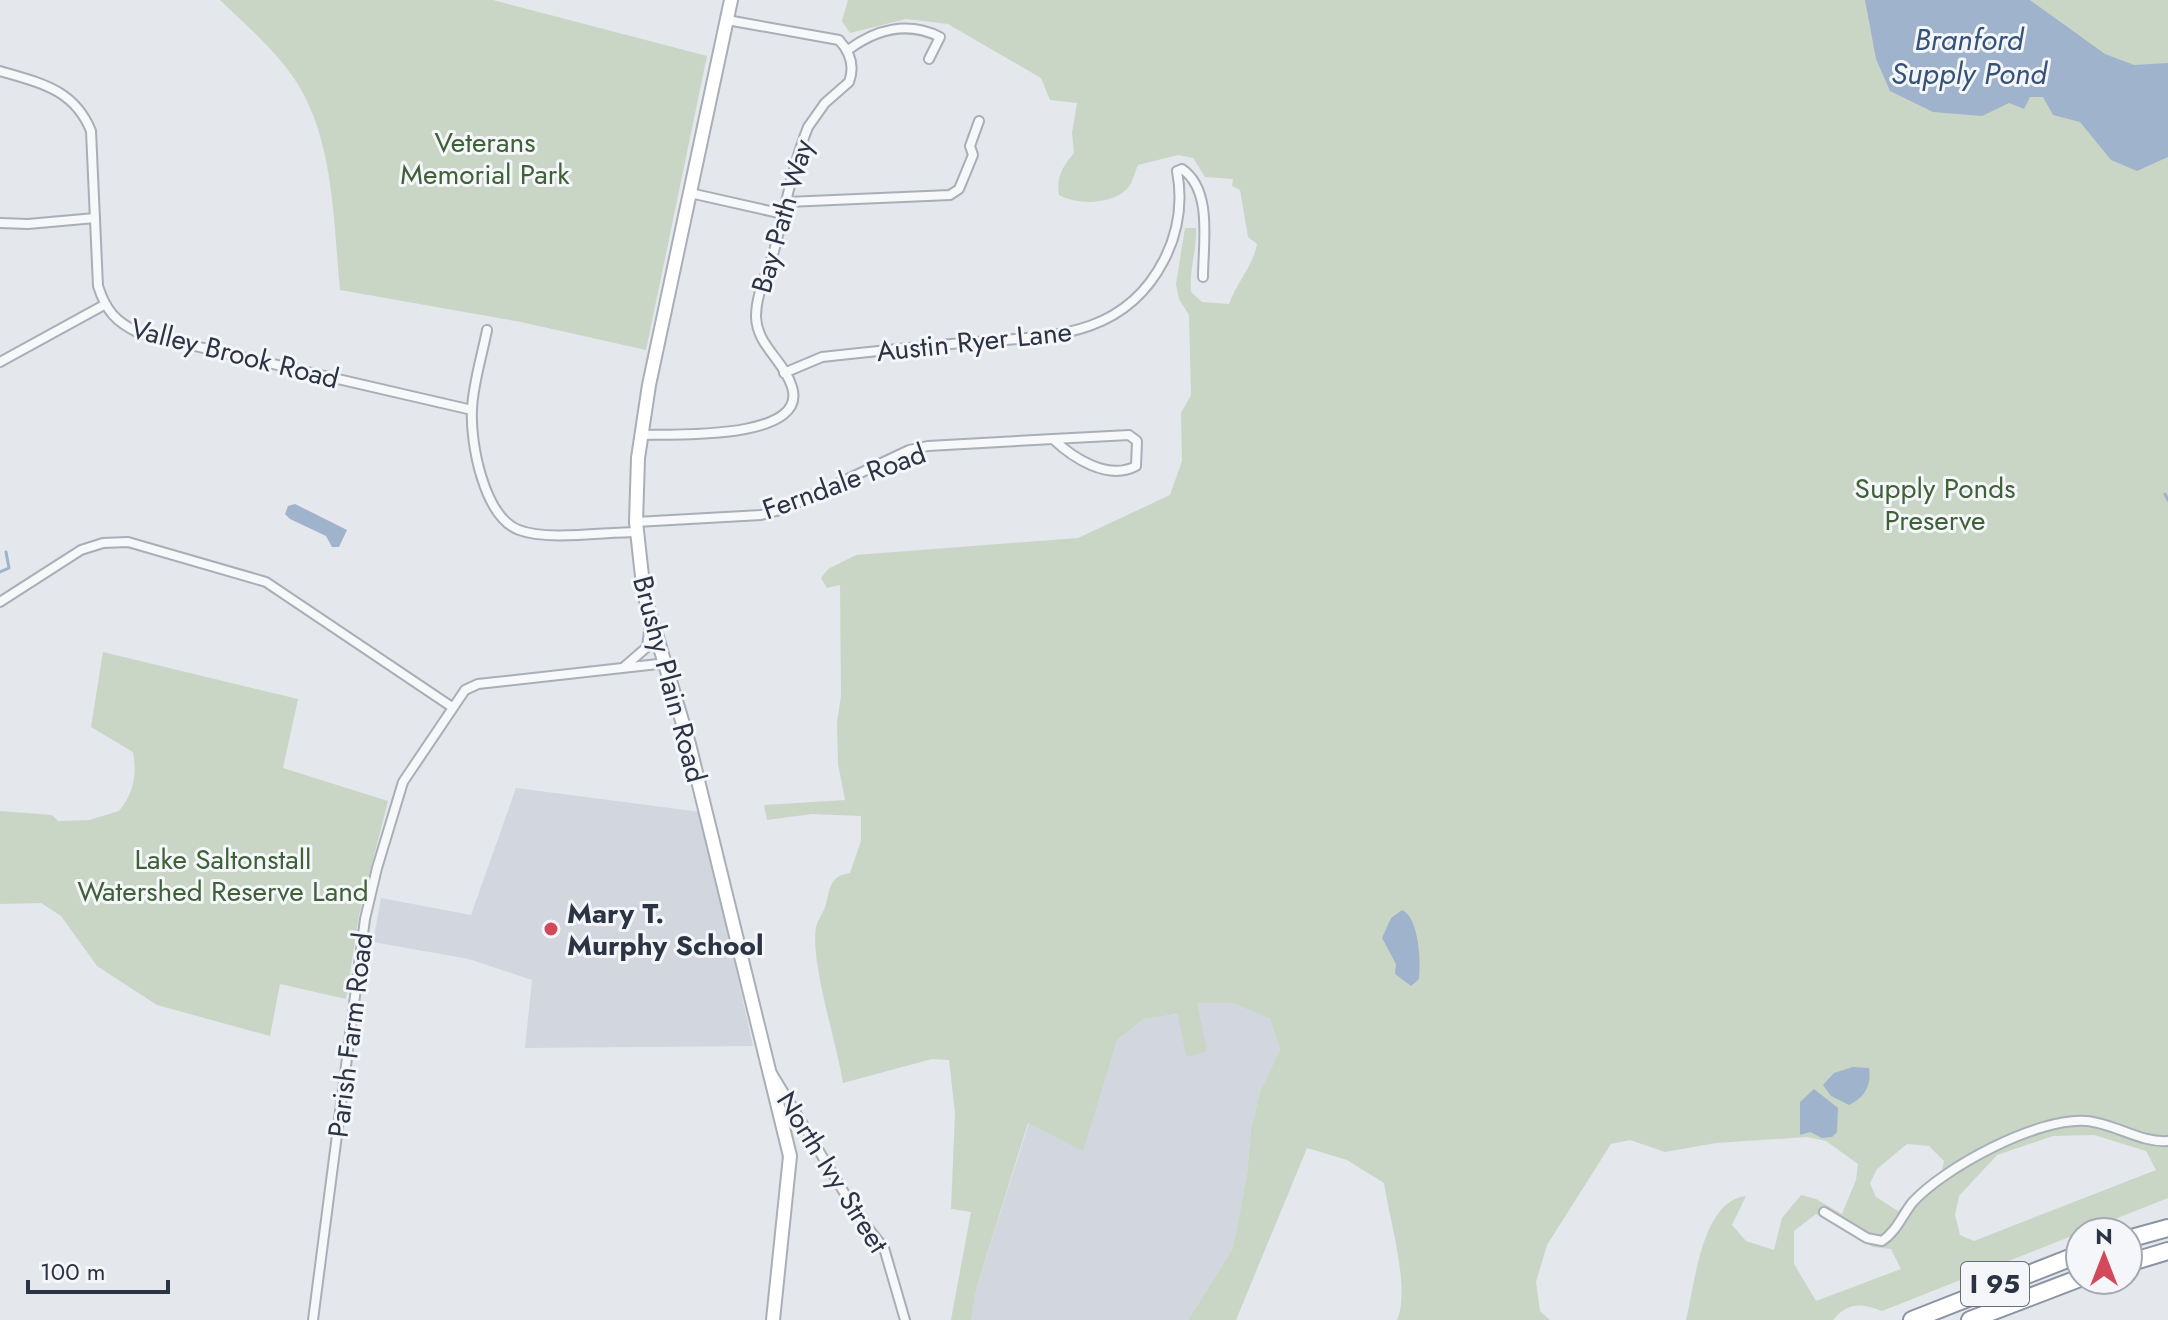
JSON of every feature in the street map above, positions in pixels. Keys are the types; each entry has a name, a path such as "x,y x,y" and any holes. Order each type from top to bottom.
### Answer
{"highway":[{"path":"2144,1235 2168,1228"},
{"path":"2144,1258 2168,1251"},
{"name":"I 95","path":"1912,1320 2064,1260"},
{"name":"I 95","path":"1970,1320 2064,1284"}],"main road":[{"name":"Brushy Plain Road","path":"731,0 640,435 636,527 640,575 667,663 790,1156 773,1320"}],"street":[{"path":"727,20 821,35 839,40 848,50 877,33 923,29 940,37 929,59"},
{"name":"Bay Path Way","path":"640,435 732,430 773,422 790,410 793,399 784,373 758,333 757,300 787,202 797,155 808,127 825,103 849,82 852,64 848,50"},
{"name":"Valley Brook Road","path":"0,71 54,87 84,113 91,131 98,286 104,305 119,324 139,333 472,410"},
{"path":"787,202 950,195 959,189 973,155 970,146 979,121"},
{"name":"Austin Ryer Lane","path":"784,373 822,357 1066,333 1110,318 1138,300 1170,248 1180,214 1177,171 1182,169 1189,174 1201,197 1203,277"},
{"path":"690,193 783,214"},
{"path":"0,223 40,224 95,218"},
{"path":"0,362 104,305"},
{"path":"472,410 487,330"},
{"name":"Ferndale Road","path":"472,410 487,497 500,519 519,530 542,534 761,515 784,509 909,450 928,446 1053,439 1129,435 1137,441 1136,466 1130,469 1094,468 1053,439"},
{"path":"0,602 81,550 103,543 128,542 266,582 452,707"},
{"path":"619,669 647,647 651,615"},
{"name":"Parish Farm Road","path":"313,1320 365,919 391,813 403,782 465,690 478,684 667,663"},
{"name":"North Ivy Street","path":"771,1071 857,1214 884,1248 905,1320"},
{"path":"1824,1212 1867,1238 1882,1241 1890,1236 1913,1202 1931,1187 1965,1162 2015,1137 2084,1121 2152,1141 2168,1141"}],"shaded area":[{"name":"Mary T. Murphy School","path":"516,788 701,812 753,1046 525,1048 532,980 469,959 373,942 381,898 471,915"},
{"path":"1196,1003 1232,1003 1270,1019 1280,1050 1260,1091 1251,1129 1247,1174 1233,1248 1188,1320 971,1320 977,1286 1029,1123 1102,1085 1117,1040 1144,1019 1179,1014 1186,1057"}],"green space":[{"name":"Veterans Memorial Park","path":"220,0 493,0 707,56 646,350 521,322 340,290 331,192 315,119 288,70"},
{"name":"Supply Ponds Preserve","path":"848,0 2168,0 2168,1198 2122,1216 2064,1216 2064,1239 1882,1311 1868,1306 1850,1307 1833,1320 1686,1320 1702,1247 1719,1213 1731,1201 1746,1196 1732,1225 1746,1241 1774,1250 1782,1218 1801,1195 1816,1199 1842,1214 1856,1180 1858,1164 1826,1141 1807,1137 1716,1143 1665,1152 1630,1140 1611,1144 1547,1245 1536,1282 1540,1311 1550,1320 1397,1320 1402,1290 1384,1183 1347,1160 1307,1148 1236,1320 1188,1320 1233,1248 1247,1174 1251,1129 1260,1091 1280,1050 1270,1019 1232,1003 1197,1003 1207,1051 1186,1057 1178,1014 1144,1019 1117,1040 1083,1151 1028,1123 977,1286 971,1320 951,1320 971,1212 951,1209 955,1113 949,1060 932,1059 843,1083 820,982 816,927 832,884 838,877 850,873 861,841 861,816 812,814 767,820 764,805 845,800 838,764 837,722 841,696 840,585 827,588 821,578 828,569 856,555 1078,538 1170,495 1182,461 1181,413 1191,395 1189,315 1179,299 1176,284 1185,228 1196,228 1191,292 1202,302 1229,304 1257,244 1248,237 1240,190 1232,186 1233,179 1205,177 1193,158 1178,155 1138,165 1129,187 1103,201 1075,201 1059,195 1061,172 1074,153 1072,133 1077,103 1050,100 1041,78 948,24 906,19 850,33 842,21","holes":["2094,1135 2146,1151 2156,1170 1974,1241 1960,1235 1955,1215 1959,1196 1997,1155 2053,1136","1907,1144 1929,1146 1944,1161 1941,1175 1925,1184 1898,1211 1876,1197 1870,1183 1877,1169","1816,1214 1873,1247 1891,1249 1901,1269 1816,1301 1794,1264 1794,1231"]},
{"name":"Lake Saltonstall Watershed Reserve Land","path":"103,652 298,699 283,768 388,801 359,915 346,999 280,984 270,1036 157,1005 97,966 61,916 41,903 0,904 0,811 52,815 58,821 89,820 119,811 131,790 135,768 133,752 91,727"}],"water":[{"name":"Branford Supply Pond","path":"1865,0 2030,0 2105,54 2134,65 2168,63 2168,157 2137,171 2111,160 2080,122 2053,115 2043,97 2030,97 2024,109 2009,103 1982,116 1933,112 1890,91 1876,59"},
{"path":"295,504 347,530 339,547 332,547 326,536 290,519 285,514 288,506"},
{"path":"1402,910 1412,921 1419,952 1419,979 1411,986 1395,974 1396,964 1382,938 1391,918"},
{"path":"1853,1067 1869,1068 1869,1080 1863,1095 1849,1105 1831,1096 1823,1085 1834,1073"},
{"path":"1814,1089 1838,1108 1837,1132 1832,1137 1822,1138 1810,1132 1800,1135 1800,1102"}],"waterway":[{"path":"2165,494 2168,500"},
{"path":"0,572 9,568 6,552"}],"place":[{"name":"Mary T. Murphy School","path":"551,929"}]}
